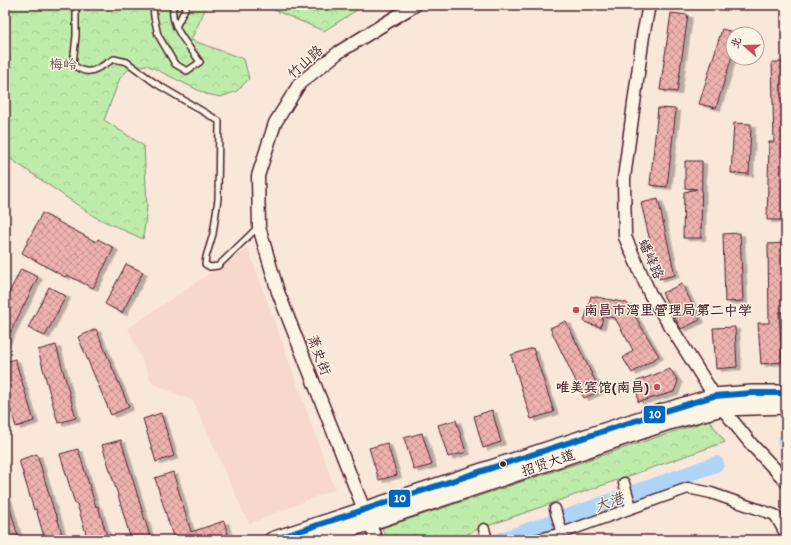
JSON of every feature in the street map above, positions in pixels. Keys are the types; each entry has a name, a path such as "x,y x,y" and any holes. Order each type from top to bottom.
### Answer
{"main road":[{"name":"招贤大道","path":"272,540 366,517 670,422 718,402 752,393 786,393"},
{"name":"招贤大道","path":"718,402 786,406"},
{"name":"招贤大道","path":"314,540 366,517"}],"street":[{"name":"竹山路","path":"258,176 275,123 300,83 339,52 415,5"},
{"name":"蟠峰路","path":"649,5 643,36 624,178 625,237 650,294 718,402 752,445 786,481"},
{"name":"萧史街","path":"258,176 259,227 278,292 376,540"},
{"path":"624,483 631,507"},
{"path":"536,540 562,533 631,507 688,488 696,488 775,515 786,535"},
{"path":"555,509 562,533"},
{"path":"484,529 487,540"}],"lane":[{"path":"76,5 76,36 73,64 79,70 90,72 114,59 127,62 155,83 219,121 218,199 213,234 206,257 206,264 210,267 218,266 259,227"},
{"path":"153,5 158,35 175,64 187,71 200,62 176,27 172,11 174,5"},
{"path":"176,27 187,5"}],"shaded area":[{"path":"248,248 335,489 249,524 193,401 152,383 128,328"}],"green space":[{"name":"梅岭","path":"5,5 207,5 191,40 244,59 249,79 237,91 221,97 206,94 147,65 131,67 120,78 104,120 144,146 147,207 143,239 95,217 5,155"},
{"path":"262,5 365,5 324,31"},
{"path":"709,420 725,442 473,531 458,540 387,540 382,528"}],"building":[{"path":"671,13 688,15 677,92 660,90"},
{"path":"722,29 725,30 725,66 729,66 716,108 699,104"},
{"path":"772,62 786,62 784,220 767,220 769,142 774,142"},
{"path":"658,108 676,109 667,187 650,185"},
{"path":"734,123 751,124 749,174 731,173"},
{"path":"685,161 702,161 701,238 683,238 684,192 697,189 685,188"},
{"path":"658,199 675,275 659,279 641,203"},
{"path":"42,213 96,242 98,239 114,248 93,288 67,275 65,277 22,253"},
{"path":"740,233 743,301 725,302 723,234"},
{"path":"785,243 786,312 779,312 782,362 761,364 758,323 769,323 768,244"},
{"path":"126,264 143,272 122,313 105,304"},
{"path":"21,269 38,277 5,343 5,301"},
{"path":"682,284 700,320 681,329 662,293"},
{"path":"49,287 66,296 45,336 28,328"},
{"path":"591,296 627,303 659,356 632,373 623,358 633,350 615,318 603,316 601,327 584,322"},
{"path":"566,321 600,391 584,398 550,328"},
{"path":"735,327 737,367 716,369 713,328"},
{"path":"96,329 129,407 111,415 78,337"},
{"path":"56,345 76,418 58,423 38,350"},
{"path":"533,348 554,412 531,419 511,355"},
{"path":"15,359 34,421 16,427 5,390 5,362"},
{"name":"唯美宾馆(南昌)","path":"670,369 678,381 674,392 638,402 637,381"},
{"path":"492,410 501,442 483,448 474,416"},
{"path":"161,413 174,456 156,462 143,419"},
{"path":"456,420 466,452 448,457 438,425"},
{"path":"422,433 432,465 414,470 404,438"},
{"path":"121,440 151,540 131,540 102,445"},
{"path":"387,443 397,475 379,480 369,448"},
{"path":"78,449 108,540 88,540 77,504 75,504 60,454"},
{"path":"37,454 64,540 45,540 36,509 34,510 19,460"},
{"path":"173,472 191,532 224,521 228,534 211,540 174,540 155,478"},
{"path":"5,498 7,498 19,540 5,540"}],"waterway":[{"name":"大港","path":"502,540 716,464"}],"transit line":[{"name":"10","path":"272,540 714,396 752,393 786,393"}],"place":[{"name":"南昌市湾里管理局第二中学","path":"576,310"},
{"name":"唯美宾馆(南昌)","path":"657,387"}]}
